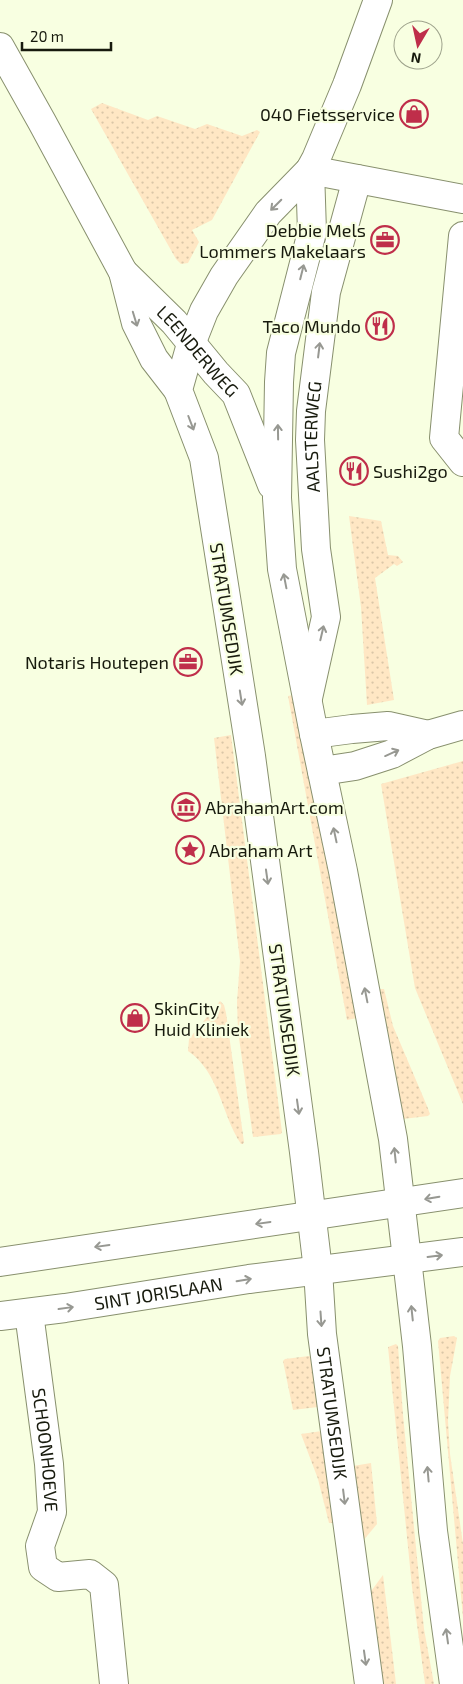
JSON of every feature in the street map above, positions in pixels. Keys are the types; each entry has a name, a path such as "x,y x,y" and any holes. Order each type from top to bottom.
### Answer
{"main road":[{"name":"AALSTERWEG","path":"191,344 204,311 224,276 268,213 310,170 347,85 378,0"},
{"name":"LEENDERWEG","path":"0,47 123,272 136,323 154,359 178,390"},
{"name":"AALSTERWEG","path":"276,498 281,353 312,232 310,170"},
{"path":"310,170 463,199"},
{"name":"AALSTERWEG","path":"308,698 326,617 316,549 310,440 311,411 326,292 357,179"},
{"path":"463,236 444,438 463,462"},
{"name":"LEENDERWEG","path":"123,272 174,322 236,394 276,498"},
{"path":"178,390 191,344"},
{"name":"STRATUMSEDIJK","path":"178,390 204,458 251,756 312,1216 322,1334 369,1684"},
{"path":"276,498 282,569 343,871 393,1139 417,1346 433,1530 454,1684"},
{"path":"322,771 355,766 392,754 428,735 463,724"},
{"path":"314,734 388,726 428,735"},
{"path":"0,1262 463,1193"},
{"name":"SINT JORISLAAN","path":"0,1316 318,1270 463,1252"},
{"name":"SCHOONHOEVE","path":"29,1313 49,1464 52,1512 40,1546 43,1567 58,1577 90,1574 104,1585 114,1684"}],"shaded area":[{"path":"102,103 148,120 157,116 195,129 207,124 242,136 257,130 260,132 212,220 192,230 199,242 188,263 181,264 176,259 91,109"},
{"path":"349,516 381,521 388,555 398,556 403,562 397,566 394,564 375,578 394,700 367,705 361,607"},
{"path":"293,695 321,826 357,1018 347,1020 288,696"},
{"path":"231,735 282,1132 281,1134 253,1137 238,1031 237,1002 240,961 214,738"},
{"path":"463,761 463,1104 415,988 381,784"},
{"path":"379,989 384,989 393,1026 427,1106 430,1114 428,1116 403,1119"},
{"path":"220,1001 224,1005 226,1013 243,1144 241,1144 234,1132 214,1082 199,1060 188,1051 189,1039"},
{"path":"454,1336 457,1338 450,1376 448,1421 450,1454 463,1544 463,1618 438,1341 440,1338"},
{"path":"396,1344 398,1346 424,1629 434,1684 425,1684 412,1587 388,1347"},
{"path":"309,1356 312,1358 318,1407 293,1410 283,1361 285,1359"},
{"path":"322,1431 333,1523 329,1523 318,1479 301,1434"},
{"path":"371,1463 377,1524 362,1542 353,1466"},
{"path":"383,1575 396,1684 382,1684 369,1594"}],"place":[{"name":"040 Fietsservice","path":"414,114"},
{"name":"Debbie Mels Lommers Makelaars","path":"385,240"},
{"name":"Taco Mundo","path":"380,326"},
{"name":"Sushi2go","path":"354,471"},
{"name":"Notaris Houtepen","path":"188,662"},
{"name":"AbrahamArt.com","path":"186,807"},
{"name":"Abraham Art","path":"190,850"},
{"name":"SkinCity Huid Kliniek","path":"135,1018"}]}
